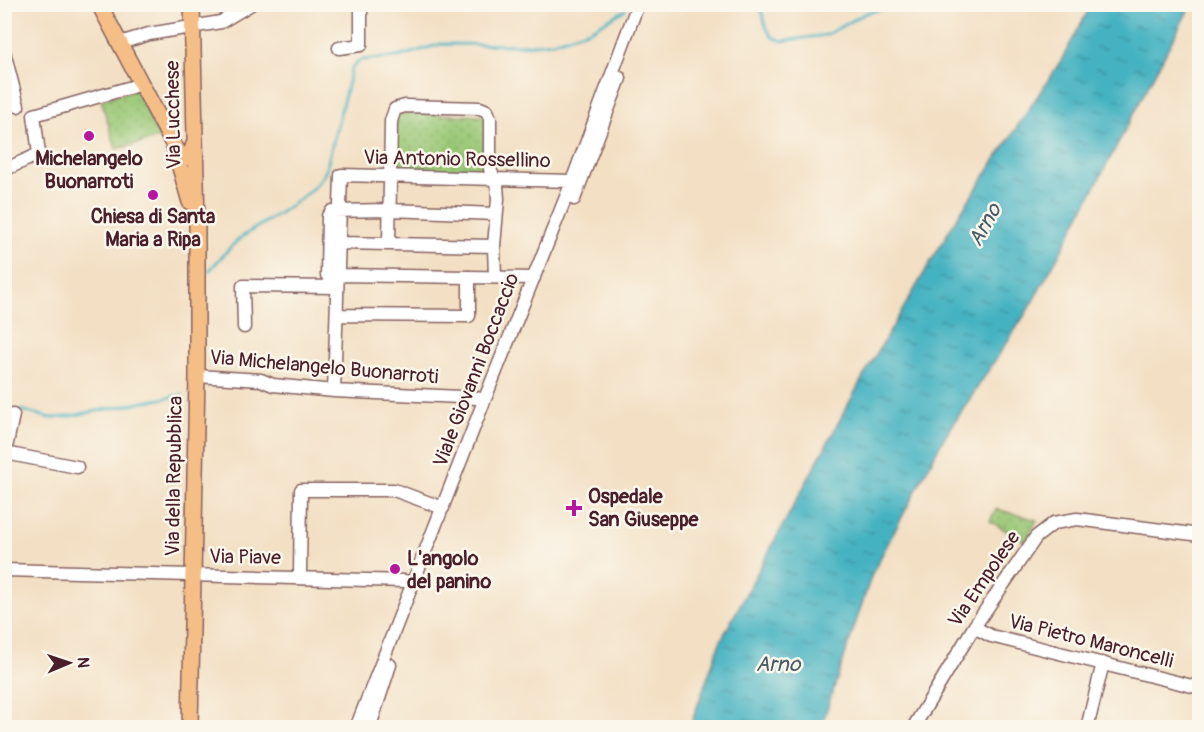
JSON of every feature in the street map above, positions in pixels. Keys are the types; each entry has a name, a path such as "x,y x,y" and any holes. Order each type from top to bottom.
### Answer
{"main road":[{"path":"99,4 173,144 197,225"},
{"name":"Via Lucchese","path":"192,4 197,225"},
{"path":"173,144 186,159 190,157 194,144"},
{"name":"Via della Repubblica","path":"190,728 197,376 197,225"}],"street":[{"path":"120,42 148,34 221,22 251,4"},
{"path":"339,48 361,45 361,4"},
{"name":"Viale Giovanni Boccaccio","path":"365,725 413,584 572,181 638,4"},
{"name":"Viale Giovanni Boccaccio","path":"365,725 380,693 495,393 615,95 630,30"},
{"path":"4,52 18,106"},
{"path":"4,170 39,154 34,115 141,84"},
{"path":"389,243 389,176 392,120 395,109 405,106 480,108 487,111 490,118 490,169 495,179 498,200 494,246 495,277"},
{"name":"Via Antonio Rossellino","path":"340,211 341,175 572,181"},
{"path":"338,281 327,275 328,216 332,211 389,210 496,214"},
{"path":"334,391 340,211"},
{"path":"339,243 494,246"},
{"path":"243,327 243,285 469,277 534,278"},
{"path":"337,315 469,316 469,277"},
{"name":"Via Michelangelo Buonarroti","path":"197,376 261,380 273,385 334,391 477,398 484,401"},
{"path":"13,415 5,455 77,467"},
{"path":"300,577 301,490 394,490 443,508"},
{"name":"Via Empolese","path":"913,728 974,627 1036,537 1054,523 1077,519 1200,535"},
{"name":"Via Piave","path":"4,570 300,577 405,581 413,584"},
{"name":"Via Pietro Maroncelli","path":"974,627 991,636 1200,688"},
{"path":"1087,728 1103,663"}],"green space":[{"path":"136,89 160,138 116,149 101,100"},
{"path":"397,113 487,116 487,175 394,171"},
{"path":"996,509 1037,520 1025,542 990,521"}],"water":[{"name":"Arno","path":"1091,5 1191,5 1060,253 1026,313 941,443 872,574 821,727 690,727 720,642 864,375 953,224 1062,59"}],"waterway":[{"path":"759,4 772,37 783,41 826,35 866,13 902,4"},
{"path":"209,271 238,241 289,207 320,180 326,170 351,70 360,60 398,57 441,44 525,45 553,42 590,30 625,10"},
{"path":"21,410 50,418 65,417 182,395"},
{"path":"4,406 10,408"}],"place":[{"name":"Michelangelo Buonarroti","path":"89,136"},
{"name":"Chiesa di Santa Maria a Ripa","path":"153,195"},
{"name":"Ospedale San Giuseppe","path":"574,508"},
{"name":"L'angolo del panino","path":"395,569"}]}
